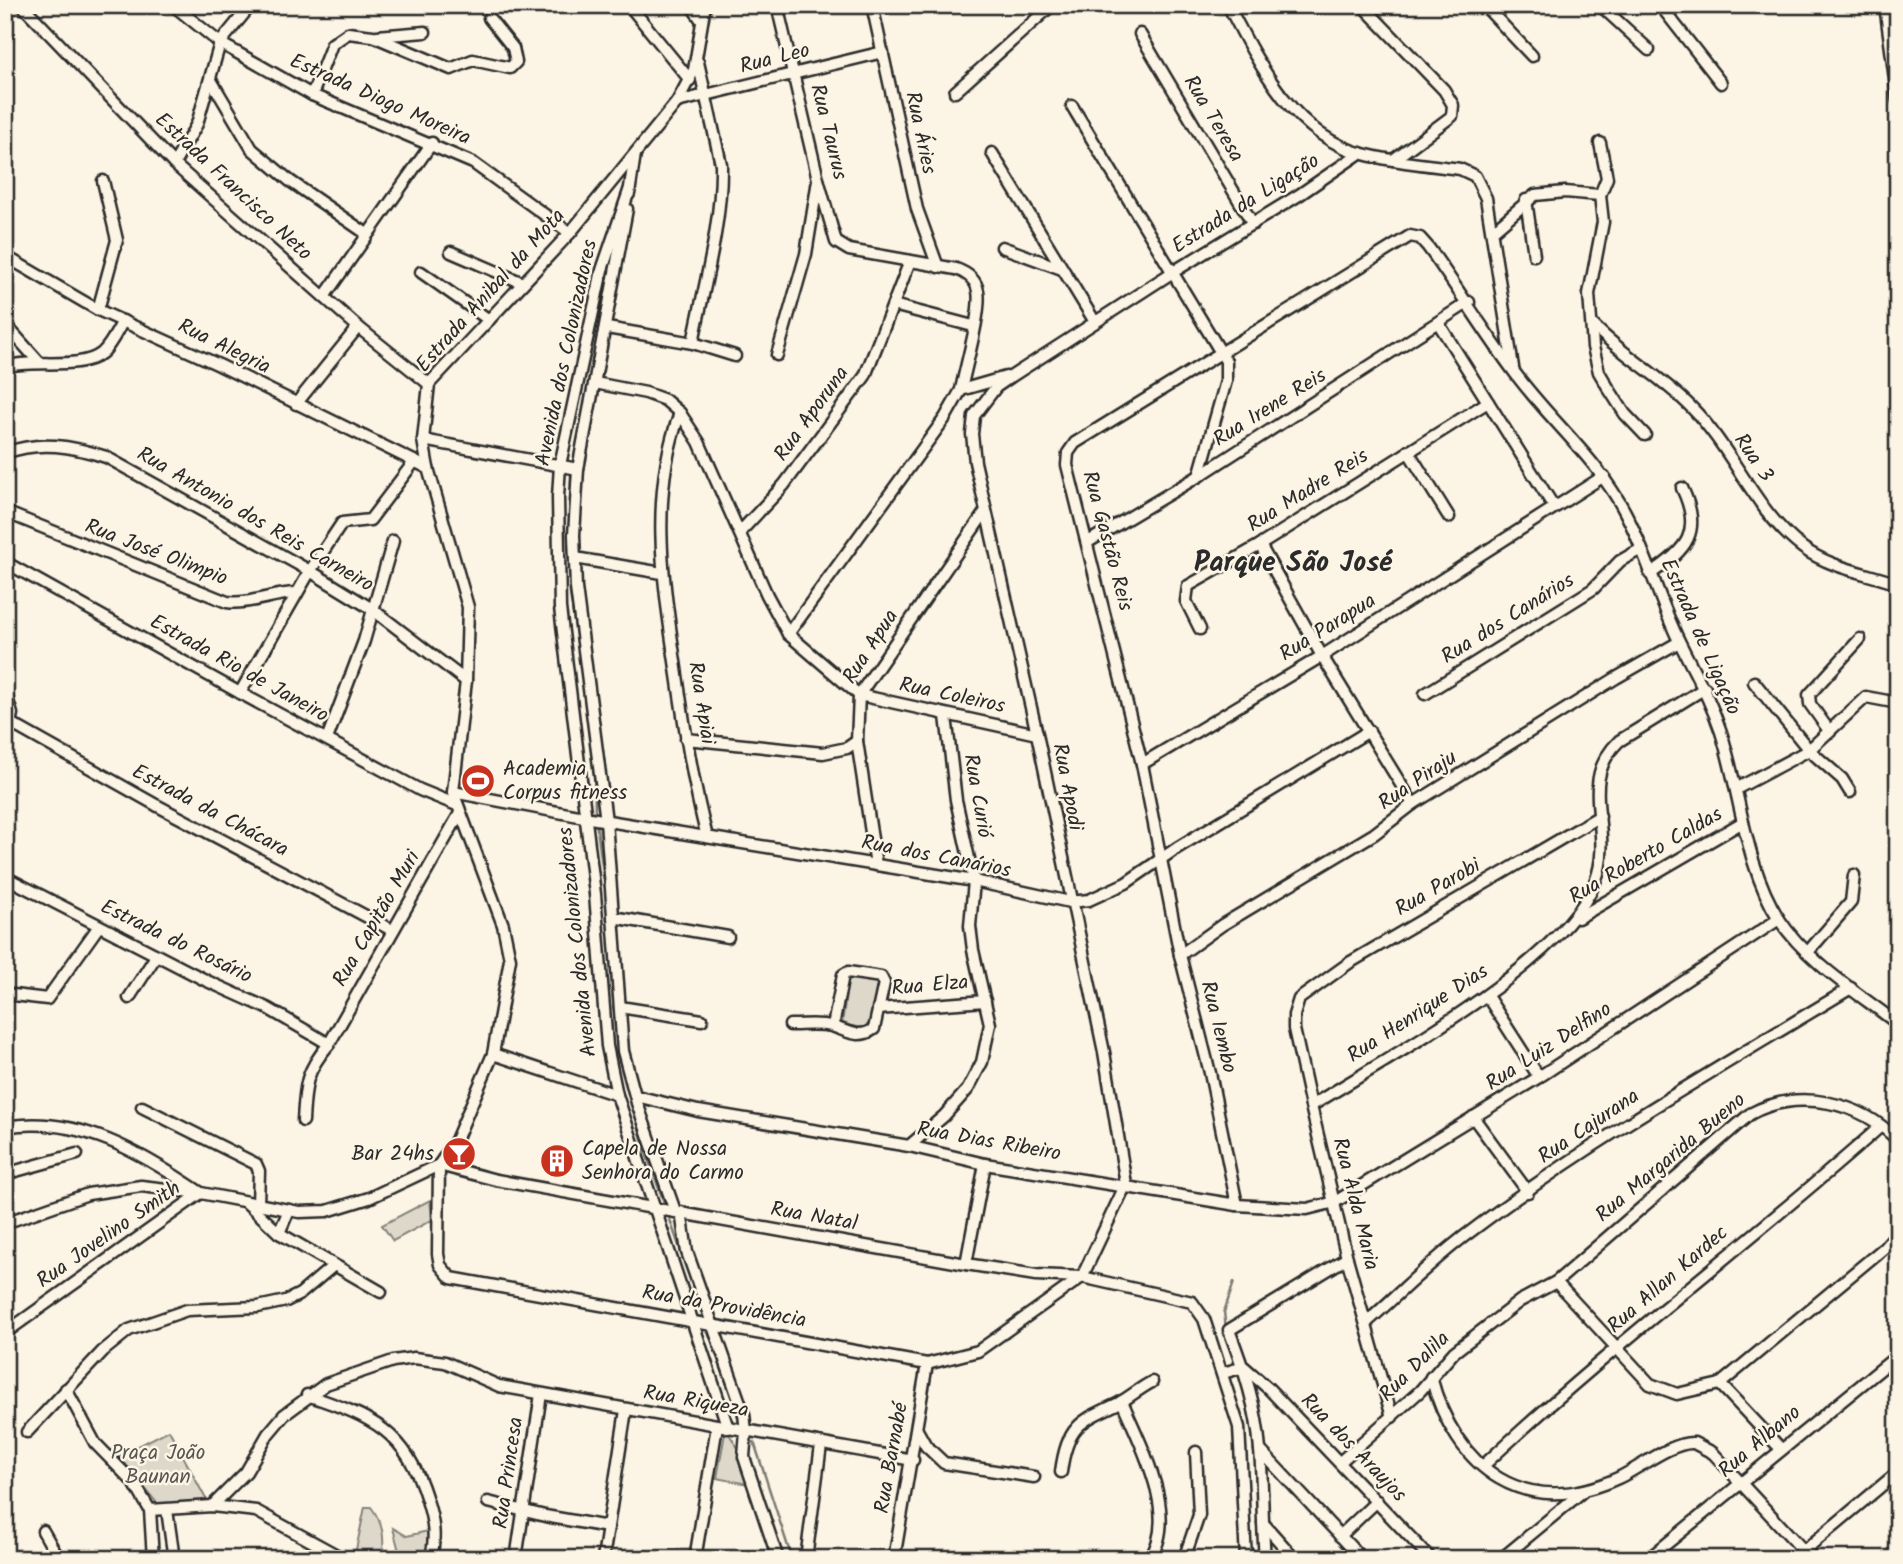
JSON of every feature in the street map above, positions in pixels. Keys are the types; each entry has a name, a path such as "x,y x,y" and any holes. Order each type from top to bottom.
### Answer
{"street":[{"name":"Estrada Francisco Neto","path":"22,5 174,164 358,327 429,384"},
{"name":"Estrada Diogo Moreira","path":"173,5 220,43 312,95 432,143 492,174 570,233"},
{"path":"174,164 197,124 220,43 251,5"},
{"path":"629,5 690,79"},
{"path":"691,5 702,21"},
{"name":"Estrada Anibal da Mota","path":"439,1166 456,1140 493,1054 507,988 509,951 489,886 453,792 466,681 468,607 428,468 423,440 429,384 570,233 677,102 690,79 697,57 705,5"},
{"name":"Rua Taurus","path":"777,5 818,179 836,242 849,250 910,261"},
{"name":"Rua Áries","path":"872,5 917,209 938,267"},
{"path":"955,92 1052,5"},
{"name":"Estrada da Ligação","path":"984,401 1012,376 1360,153 1320,131 1299,115 1279,94 1228,5"},
{"path":"1362,5 1444,90 1453,105 1452,117 1392,160"},
{"path":"1484,5 1532,57"},
{"path":"1600,5 1649,50"},
{"path":"1660,5 1721,83"},
{"path":"1885,5 1898,100"},
{"path":"312,95 319,70 339,36 357,32 373,36 451,69 473,60 505,67 516,61 513,48 489,18"},
{"path":"373,36 425,32"},
{"name":"Rua Teresa","path":"1140,34 1254,223"},
{"name":"Rua Leo","path":"677,102 883,52"},
{"path":"693,343 720,204 721,180 721,164 697,57"},
{"path":"211,80 252,149 290,181 367,234"},
{"path":"1073,106 1222,352 1226,381 1199,476"},
{"path":"324,297 432,143"},
{"path":"1595,194 1607,178 1600,143"},
{"path":"992,153 1095,322"},
{"path":"1360,153 1460,169 1475,176 1486,198 1493,231 1514,372"},
{"name":"Avenida dos Colonizadores","path":"635,154 607,328 590,363 596,383 569,467 578,608 613,916 623,1051 746,1431 744,1457 778,1559"},
{"path":"777,355 806,254 818,179"},
{"path":"98,310 117,240 103,181"},
{"name":"Avenida dos Colonizadores","path":"629,191 601,270 590,363 569,467 560,608 575,712 595,894 607,1046 617,1095 694,1321 723,1427"},
{"path":"1493,231 1526,201 1549,192 1595,194"},
{"path":"1595,194 1603,222 1589,294 1593,347 1599,372 1618,404 1645,435"},
{"path":"1526,201 1534,255"},
{"name":"Estrada de Ligação","path":"1398,241 1410,236 1420,238 1469,302 1514,372 1604,477 1628,517 1679,642 1705,688 1743,821 1779,919 1808,952 1898,1024"},
{"name":"Rua Gastão Reis","path":"1160,860 1142,764 1067,465 1071,447 1398,241"},
{"path":"1002,247 1062,268"},
{"path":"451,252 523,284"},
{"name":"Rua Alegria","path":"5,256 98,310 428,468"},
{"path":"788,634 945,418 961,390 979,302 975,282 966,272 910,261 893,305 973,326"},
{"path":"421,272 489,320"},
{"name":"Rua Irene Reis","path":"1088,542 1199,476 1439,324 1469,302"},
{"name":"Rua Aporuna","path":"740,531 784,485 865,376 893,305"},
{"path":"5,367 38,361 66,363 93,358 102,353 123,321"},
{"path":"5,324 38,361"},
{"path":"1439,324 1554,507"},
{"name":"Rua 3","path":"1593,325 1612,345 1693,408 1730,456 1761,505 1804,548 1823,559 1898,584"},
{"path":"296,404 358,327"},
{"path":"607,328 693,343 736,356"},
{"path":"961,390 1012,376"},
{"path":"596,383 646,393 665,400 680,413 699,442 767,596 788,634 859,695"},
{"name":"Rua Apodi","path":"984,401 974,416 972,434 985,512 1037,734 1070,902 1104,1052 1126,1184"},
{"name":"Rua Madre Reis","path":"1200,629 1186,601 1188,586 1260,545 1488,402"},
{"name":"Rua Apiai","path":"680,413 662,476 662,573 686,739 707,837"},
{"path":"423,440 569,467"},
{"name":"Rua Antonio dos Reis Carneiro","path":"5,453 43,445 70,446 106,457 310,570 372,609 466,681"},
{"path":"1408,451 1450,517"},
{"path":"240,694 310,570 342,523 370,520 414,462"},
{"name":"Rua Parapua","path":"1142,764 1322,656 1604,477"},
{"path":"1650,574 1670,562 1688,541 1691,513 1682,488"},
{"name":"Rua José Olimpio","path":"5,512 227,602 240,603 274,593 297,593"},
{"name":"Rua Apua","path":"876,865 857,741 859,695 985,512"},
{"path":"327,739 356,667 393,541"},
{"path":"1260,545 1322,656 1413,804"},
{"name":"Rua dos Canários","path":"1425,694 1592,589 1620,561 1641,549"},
{"path":"575,558 662,573"},
{"name":"Estrada Rio de Janeiro","path":"5,562 240,694 459,809"},
{"path":"1830,732 1811,704 1809,695 1860,639"},
{"name":"Rua Piraju","path":"1180,955 1222,925 1374,834 1413,804 1679,642"},
{"path":"1754,682 1809,750 1842,779 1850,792"},
{"name":"Rua Henrique Dias","path":"1311,1106 1487,996 1569,924 1596,880 1601,863 1597,774 1607,752 1619,741 1705,688"},
{"path":"5,691 12,714 8,722 5,745"},
{"name":"Rua Coleiros","path":"859,695 1037,734"},
{"path":"1736,789 1809,750 1863,699 1871,697 1898,704"},
{"name":"Rua Curió","path":"909,1146 944,1116 976,1075 989,1035 971,926 974,881 956,800 946,716"},
{"name":"Estrada da Chácara","path":"8,722 156,805 392,930"},
{"name":"Rua dos Canários","path":"453,792 603,820 974,881 1070,902 1104,894 1369,731"},
{"path":"686,739 823,753 847,748 857,741"},
{"name":"Rua Capitão Muri","path":"303,1121 306,1076 329,1044 459,809"},
{"name":"Rua Parobi","path":"1299,999 1349,963 1600,816"},
{"name":"Rua Roberto Caldas","path":"1569,924 1606,899 1743,821"},
{"name":"Rua Iembo","path":"1160,860 1180,955 1210,1073 1237,1205"},
{"path":"1808,952 1851,902 1854,875"},
{"name":"Estrada do Rosário","path":"5,877 156,956 267,1008 329,1044"},
{"path":"613,916 728,937"},
{"name":"Rua Luiz Delfino","path":"1335,1202 1539,1077 1779,919"},
{"path":"5,994 47,999 99,926"},
{"path":"129,998 156,956"},
{"name":"Rua Elza","path":"790,1025 833,1026 850,1034 869,1033 874,1029 884,984 881,977 845,973 833,1026"},
{"name":"Rua Cajurana","path":"1366,1323 1461,1239 1528,1192 1691,1083 1851,988"},
{"path":"1487,996 1539,1077"},
{"name":"Rua Alda Maria","path":"1299,999 1294,1015 1294,1030 1347,1258 1392,1417"},
{"name":"Rua Elza","path":"878,1009 985,1001"},
{"path":"620,1007 702,1020"},
{"path":"493,1054 617,1095"},
{"name":"Rua Dias Ribeiro","path":"636,1096 698,1111 909,1146 985,1164 1126,1184 1237,1205 1307,1209 1335,1202"},
{"name":"Rua Margarida Bueno","path":"1556,1282 1751,1114 1769,1104 1783,1100 1821,1102 1866,1115 1898,1141"},
{"path":"142,1107 256,1164 259,1171 258,1205"},
{"path":"1473,1117 1528,1192"},
{"path":"5,1127 39,1122 69,1126 143,1155 201,1193"},
{"name":"Rua Allan Kardec","path":"1483,1466 1546,1406 1618,1350 1685,1288 1881,1126"},
{"path":"5,1174 77,1154"},
{"path":"967,1264 985,1164"},
{"path":"5,1223 45,1206 110,1189 141,1186 201,1193 314,1213 369,1198 439,1166"},
{"name":"Rua Natal","path":"439,1166 496,1180 967,1264 1036,1275 1082,1277 1192,1302 1199,1309 1225,1373"},
{"name":"Rua da Providência","path":"439,1166 438,1254 440,1265 451,1278 927,1364 978,1351 1082,1277"},
{"path":"1082,1277 1126,1184"},
{"name":"Rua Jovelino Smith","path":"5,1334 201,1193"},
{"path":"246,1202 279,1233 382,1292"},
{"path":"279,1233 289,1210"},
{"path":"1556,1282 1650,1384 1677,1394 1720,1384 1884,1248 1898,1232"},
{"path":"1265,1559 1260,1450 1242,1368 1229,1330 1347,1258"},
{"path":"27,1432 120,1335 139,1325 187,1310 258,1307 286,1301 300,1294 333,1266"},
{"name":"Rua Dalila","path":"1340,1462 1392,1417 1454,1352 1520,1301 1556,1282"},
{"name":"Rua Albano","path":"1648,1559 1898,1355"},
{"name":"Rua Riqueza","path":"212,1506 246,1472 268,1434 307,1395 326,1384 363,1370 414,1358 445,1363 474,1377 541,1394 913,1460"},
{"name":"Rua Barnabé","path":"894,1559 913,1460 927,1364"},
{"path":"1242,1368 1225,1373 1241,1443 1246,1559"},
{"name":"Rua dos Araujos","path":"1242,1368 1340,1462 1431,1559"},
{"path":"1431,1377 1438,1405 1462,1446 1503,1481 1536,1493 1557,1496 1582,1492 1618,1478 1687,1442 1713,1453 1803,1550"},
{"path":"1061,1472 1064,1450 1081,1421 1122,1401 1152,1382"},
{"path":"1720,1384 1781,1449"},
{"path":"66,1389 95,1443 134,1483 150,1510 153,1559"},
{"name":"Rua Princesa","path":"516,1559 541,1394"},
{"path":"307,1395 362,1416 384,1428 403,1447 421,1480 429,1507 434,1528 430,1559"},
{"path":"1122,1401 1158,1493 1160,1526 1151,1556"},
{"path":"603,1559 626,1410"},
{"path":"695,1559 723,1427"},
{"path":"917,1430 926,1446 944,1463 1034,1477"},
{"path":"806,1559 821,1445"},
{"path":"1260,1450 1362,1559"},
{"path":"1184,1559 1199,1515 1196,1452"},
{"path":"1794,1559 1898,1472"},
{"path":"1501,1559 1582,1492"},
{"path":"1340,1536 1377,1501"},
{"path":"488,1502 608,1527"},
{"path":"150,1510 212,1506 257,1511 344,1559"},
{"path":"167,1510 174,1559"},
{"path":"1262,1523 1295,1559"},
{"path":"43,1531 59,1559"}],"green space":[{"path":"848,978 877,982 871,1029 842,1025"},
{"path":"430,1200 432,1220 393,1241 382,1225"},
{"name":"Praça João Baunan","path":"169,1430 207,1501 160,1507 119,1456"},
{"path":"725,1433 729,1434 738,1448 748,1484 717,1478"},
{"path":"365,1507 371,1507 381,1525 383,1559 354,1559"},
{"path":"393,1528 407,1536 428,1531 432,1538 428,1559 401,1559"}],"waterway":[{"path":"603,308 612,256"},
{"path":"570,526 571,473 591,373"},
{"path":"570,553 570,593 584,689"},
{"path":"594,761 595,814"},
{"path":"596,821 607,902 620,1062 646,1153 666,1208"},
{"path":"668,1214 705,1321"},
{"path":"1226,1329 1224,1312 1234,1282"},
{"path":"707,1327 739,1419"},
{"path":"754,1442 792,1559"},
{"path":"1256,1468 1258,1500"}],"place":[{"name":"Academia Corpus fitness","path":"478,781"},
{"name":"Bar 24hs","path":"459,1154"},
{"name":"Capela de Nossa Senhora do Carmo","path":"557,1161"}],"district":[{"name":"Parque São José","path":"1293,563"}]}
